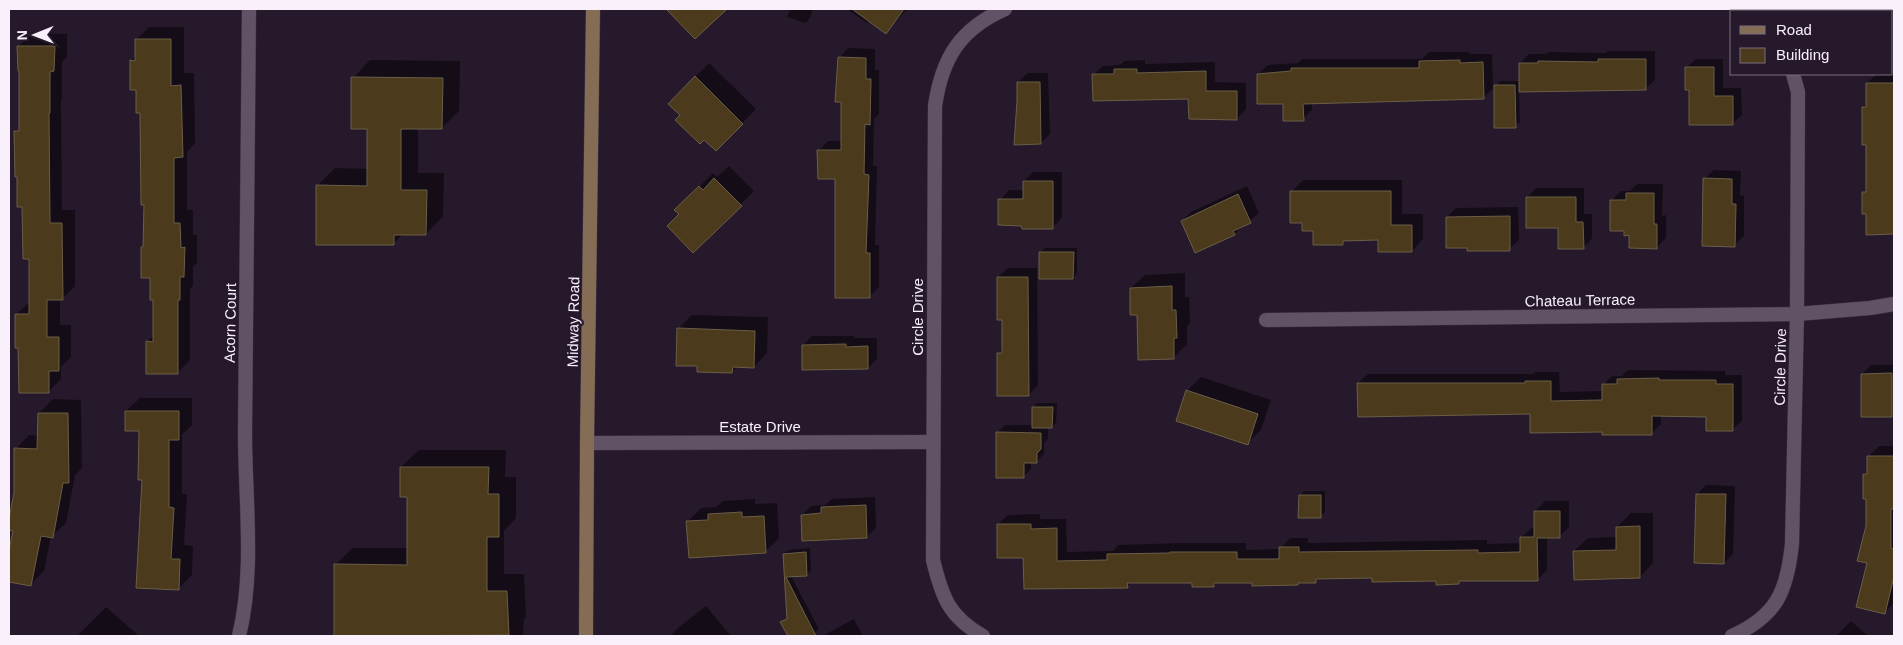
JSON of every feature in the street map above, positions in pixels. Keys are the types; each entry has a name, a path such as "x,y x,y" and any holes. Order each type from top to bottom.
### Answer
{"main road":[{"name":"Midway Road","path":"586,636 586,443 593,9"}],"street":[{"name":"Acorn Court","path":"239,636 246,598 248,561 245,435 249,9"},
{"name":"Circle Drive","path":"983,636 960,621 948,605 938,583 933,560 935,106 939,81 957,45 971,30 988,17 1006,9"},
{"name":"Circle Drive","path":"1732,636 1751,628 1777,602 1785,586 1790,568 1797,314 1798,92 1793,75"},
{"name":"Chateau Terrace","path":"1266,320 1797,314 1870,308 1894,304"},
{"name":"Estate Drive","path":"586,443 933,442"}],"building":[{"path":"666,9 727,9 695,39"},
{"path":"852,9 904,9 886,34"},
{"path":"135,39 171,39 171,86 181,85 183,157 174,158 174,223 180,223 181,248 185,247 184,277 180,277 180,300 178,300 178,374 146,374 146,341 153,342 153,300 150,300 150,278 141,278 144,205 141,205 140,113 136,113 136,90 130,90 130,60 135,61"},
{"path":"17,46 55,46 54,71 50,72 50,223 62,223 63,300 47,300 47,337 59,337 59,371 49,371 49,393 19,393 18,348 15,348 15,314 29,314 29,259 23,259 22,207 17,207 17,177 15,177 14,131 19,131"},
{"path":"838,57 866,58 866,79 871,79 870,125 865,124 864,174 869,175 866,253 870,253 870,298 835,298 835,179 818,179 817,150 841,150 841,102 835,102"},
{"path":"1598,59 1646,59 1646,90 1519,92 1519,63 1538,63 1538,61 1598,62"},
{"path":"1460,60 1460,63 1483,62 1484,99 1303,104 1304,121 1283,121 1283,104 1257,104 1257,74 1291,71 1291,68 1419,68 1419,61"},
{"path":"1685,67 1714,67 1714,96 1733,96 1733,125 1689,125 1689,90 1685,90"},
{"path":"1114,69 1137,69 1137,73 1206,71 1206,91 1237,91 1237,120 1189,119 1188,99 1093,101 1092,74 1114,74"},
{"path":"695,76 743,124 716,151 704,140 700,144 675,120 680,115 668,104"},
{"path":"351,77 443,78 442,129 401,129 401,190 427,190 426,235 394,235 394,245 316,245 316,185 367,186 367,129 351,129"},
{"path":"1017,82 1040,82 1041,144 1014,145"},
{"path":"1866,83 1894,83 1894,234 1866,235 1866,214 1862,214 1862,192 1866,192 1866,145 1862,145 1862,107 1866,107"},
{"path":"1494,85 1515,85 1516,128 1494,128"},
{"path":"714,178 742,206 693,253 667,226 679,214 674,210 699,186 703,190"},
{"path":"1703,178 1732,179 1732,204 1736,204 1735,247 1702,246"},
{"path":"1023,181 1053,181 1053,229 1022,229 1021,226 998,225 998,199 1023,199"},
{"path":"1290,191 1391,191 1391,225 1412,225 1412,252 1378,252 1378,240 1343,241 1343,245 1313,245 1313,231 1302,231 1302,223 1290,223"},
{"path":"1626,193 1654,193 1654,224 1657,224 1657,249 1629,248 1629,235 1624,236 1624,231 1610,231 1610,200 1626,200"},
{"path":"1238,194 1251,223 1233,231 1235,235 1195,253 1181,221"},
{"path":"1526,197 1576,197 1576,222 1583,222 1584,249 1558,249 1558,228 1526,228"},
{"path":"1510,216 1510,251 1467,251 1467,248 1446,248 1446,217"},
{"path":"1039,252 1074,252 1073,279 1039,279"},
{"path":"997,277 1028,277 1029,396 997,396 997,353 1002,353 1002,320 997,320"},
{"path":"1172,286 1172,310 1176,310 1177,338 1174,338 1174,359 1138,360 1137,315 1130,315 1130,288"},
{"path":"677,328 755,331 754,368 733,367 732,373 697,372 697,366 676,366"},
{"path":"846,344 846,347 868,346 868,369 802,370 802,345"},
{"path":"1892,373 1892,417 1861,417 1861,374"},
{"path":"1659,378 1659,380 1716,380 1716,384 1733,384 1733,431 1706,431 1706,417 1652,416 1652,435 1602,435 1602,432 1530,433 1530,414 1358,417 1357,383 1525,383 1525,381 1551,381 1551,401 1602,400 1602,384 1617,384 1617,379"},
{"path":"1186,390 1258,414 1248,445 1176,421"},
{"path":"1032,407 1053,407 1052,428 1032,428"},
{"path":"125,411 179,411 179,440 169,440 169,507 174,508 171,559 180,559 179,590 136,588 142,480 138,480 139,431 125,431"},
{"path":"38,413 68,413 69,483 63,483 53,538 41,536 31,586 9,582 9,550 13,531 9,530 9,519 14,493 14,448 37,449"},
{"path":"996,432 1041,433 1041,449 1037,453 1037,463 1024,463 1024,478 996,478"},
{"path":"1867,456 1894,456 1894,509 1891,509 1891,548 1894,549 1894,576 1885,614 1856,607 1867,563 1857,561 1866,526 1866,499 1863,499 1863,474 1867,474"},
{"path":"400,467 489,467 488,494 499,494 499,537 487,537 487,591 507,591 509,635 334,636 334,564 407,565 407,497 400,497"},
{"path":"1696,494 1726,494 1724,564 1694,563"},
{"path":"1299,495 1321,495 1321,518 1298,518"},
{"path":"866,505 867,538 802,541 801,515 821,513 821,507"},
{"path":"1534,511 1560,511 1560,538 1537,538 1538,581 1459,581 1459,584 1436,585 1436,581 1372,582 1372,578 1316,579 1316,583 1298,583 1298,585 1252,586 1252,583 1214,583 1214,587 1192,587 1192,583 1127,583 1128,588 1024,589 1023,558 997,558 997,524 1031,524 1031,529 1057,528 1057,561 1107,560 1107,554 1170,552 1237,552 1237,559 1279,559 1279,547 1299,547 1299,552 1478,550 1478,553 1520,552 1520,537 1534,537"},
{"path":"742,512 742,517 764,516 766,553 689,558 686,521 708,520 708,514"},
{"path":"1640,526 1640,578 1574,580 1573,551 1616,550 1616,527"},
{"path":"806,552 807,576 786,577 816,636 788,636 780,622 787,619 783,554"}]}
